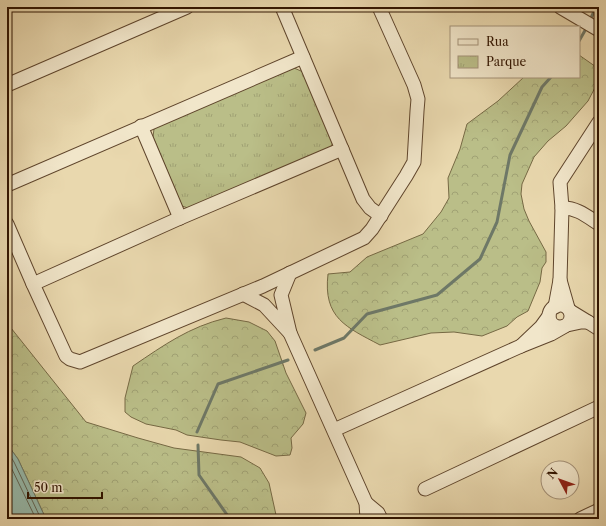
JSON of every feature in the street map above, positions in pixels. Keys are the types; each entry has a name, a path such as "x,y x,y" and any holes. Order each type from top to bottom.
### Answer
{"street":[{"path":"7,85 187,7"},
{"path":"282,7 363,199 370,208 381,216"},
{"path":"7,224 66,356 80,362 243,294 364,238 381,216 414,162 418,99 414,85 379,7"},
{"path":"560,7 599,30"},
{"path":"7,185 303,56"},
{"path":"593,326 581,322 557,327 551,323 552,311 560,280 562,208 560,182 599,122"},
{"path":"141,126 180,218"},
{"path":"33,284 180,218 342,149"},
{"path":"562,208 574,210 599,224"},
{"path":"290,273 281,295 290,333 366,503 367,519"},
{"path":"334,430 566,326 571,318 560,280"},
{"path":"243,294 264,305 290,333"},
{"path":"521,346 541,327 552,311 562,305 593,326"},
{"path":"424,489 599,407"},
{"path":"366,503 378,513 381,519"},
{"path":"580,519 599,510"}],"green space":[{"path":"580,56 599,69 599,80 588,101 566,126 548,141 534,157 522,184 521,194 524,209 546,252 546,262 542,268 540,282 528,311 517,317 507,326 482,336 454,332 431,333 380,345 347,326 333,311 329,301 327,289 328,274 350,272 367,257 423,234 441,212 449,198 448,178 460,149 467,124 498,101 523,78 580,78"},
{"path":"294,68 301,71 306,76 333,141 331,148 191,209 182,206 153,137 154,129 158,125"},
{"path":"226,318 249,322 267,331 275,341 286,373 306,413 303,424 291,438 292,448 290,455 276,456 240,442 187,435 176,430 146,424 131,417 125,412 125,398 133,366 166,344 188,332 200,326"},
{"path":"7,323 86,422 174,448 241,457 260,468 269,483 278,519 46,519 18,459 7,444"}],"water":[{"path":"7,444 18,459 46,519 14,519 7,508"}],"waterway":[{"path":"590,20 596,7"},
{"path":"580,39 587,27"},
{"path":"315,350 344,338 367,314 437,295 480,259 497,222 510,155 542,87 550,78"},
{"path":"197,432 218,384 288,360"},
{"path":"198,445 199,475 230,519"}]}
